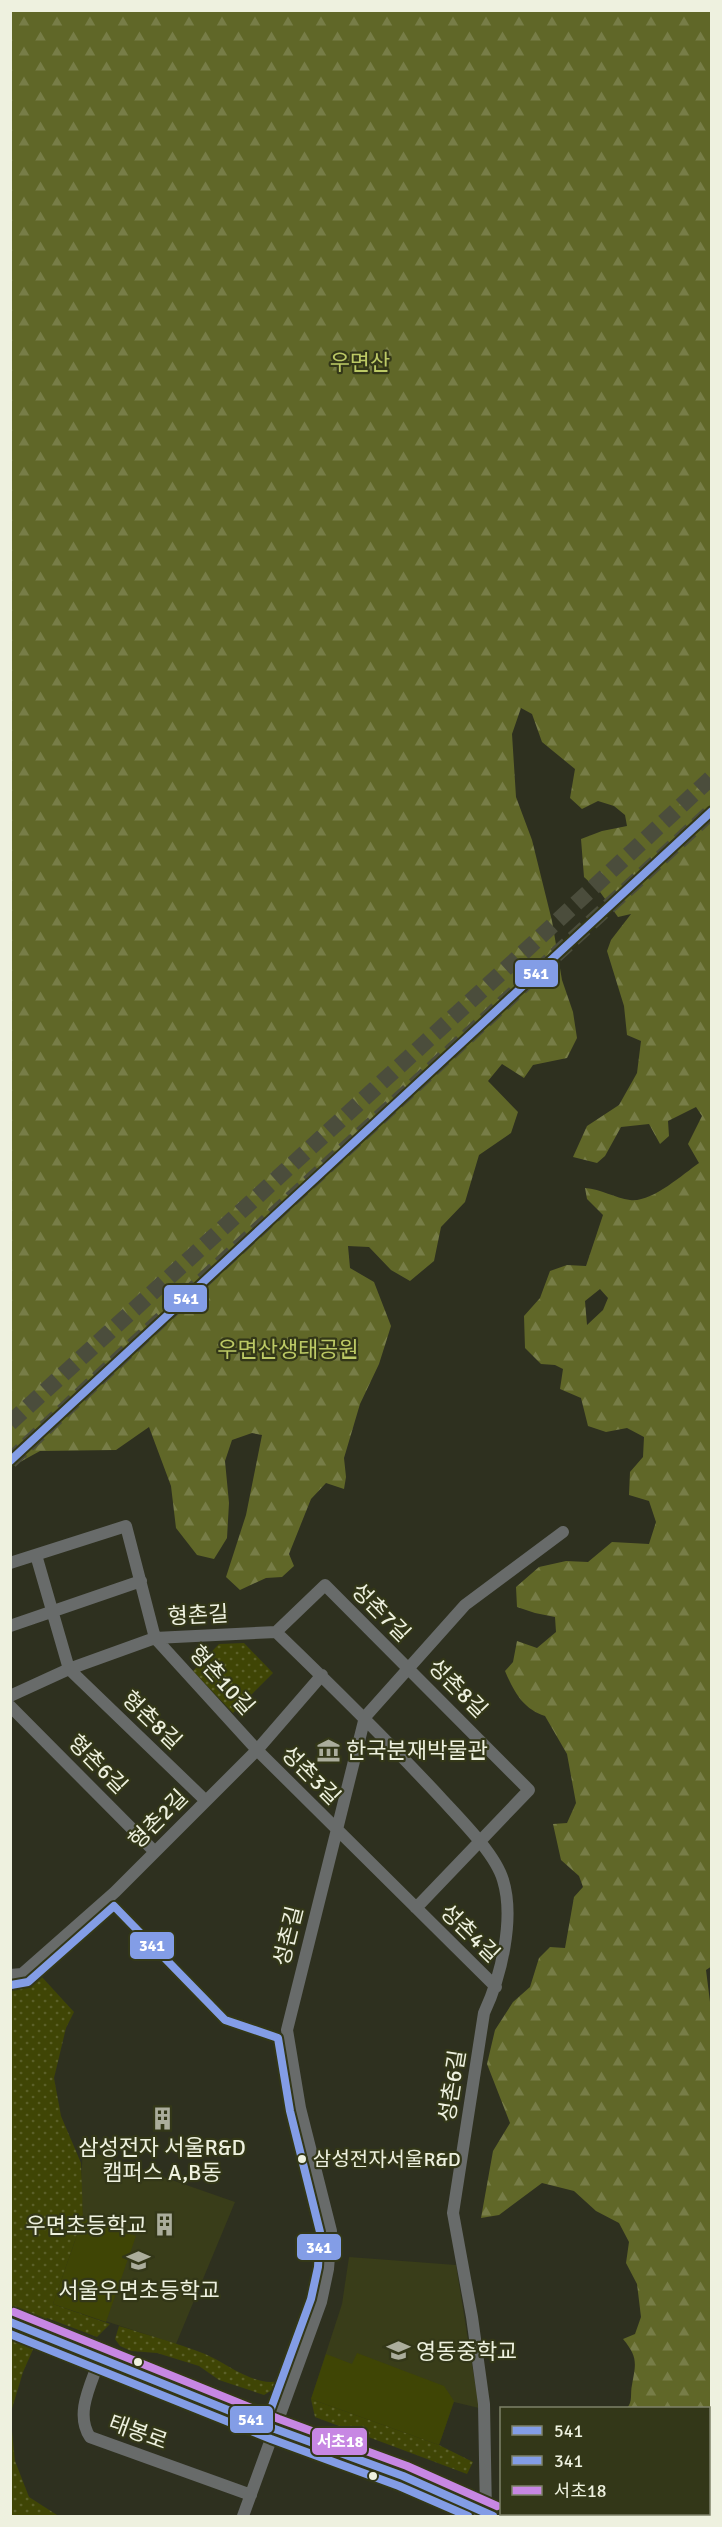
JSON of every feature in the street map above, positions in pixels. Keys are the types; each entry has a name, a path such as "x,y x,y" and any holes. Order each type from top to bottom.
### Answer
{"street":[{"path":"10,1563 126,1526 155,1638"},
{"name":"성촌길","path":"243,2517 321,2302 328,2269 331,2231 300,2108 287,2030 365,1717 465,1605 563,1532"},
{"path":"36,1555 69,1669"},
{"path":"10,1626 141,1581"},
{"name":"성촌7길","path":"276,1632 325,1585 408,1668"},
{"path":"276,1632 365,1717"},
{"name":"형촌길","path":"10,1696 69,1669 155,1638 276,1632"},
{"name":"형촌10길","path":"155,1638 257,1750"},
{"name":"성촌8길","path":"408,1668 530,1790 481,1842"},
{"name":"형촌8길","path":"69,1669 206,1801"},
{"name":"형촌2길","path":"10,1975 22,1974 116,1892 257,1750 322,1675"},
{"name":"형촌6길","path":"10,1706 155,1852"},
{"name":"성촌6길","path":"365,1717 481,1842 503,1879 508,1919 496,1987 484,2013 453,2213 484,2404 489,2515"},
{"name":"성촌3길","path":"257,1750 336,1830"},
{"name":"성촌4길","path":"336,1830 496,1987"},
{"name":"성촌4길","path":"416,1908 481,1842"},
{"path":"39,2334 275,2429 403,2476 489,2515"},
{"name":"태봉로","path":"100,2358 83,2413 85,2429 90,2437 251,2495"}],"shaded area":[{"path":"244,1643 273,1673 233,1713 193,1671 219,1644"},
{"path":"41,1976 74,2012 66,2028 54,2078 61,2116 81,2163 83,2218 53,2304 110,2324 97,2337 47,2318 23,2372 11,2412 11,1989"},
{"name":"서울우면초등학교","path":"83,2149 235,2202 176,2344 53,2304 83,2218 81,2181"},
{"path":"83,2218 136,2236 106,2322 53,2304"},
{"name":"영동중학교","path":"349,2257 456,2265 479,2408 454,2402 439,2445 311,2399 342,2304"},
{"path":"119,2326 205,2354 260,2381 278,2381 277,2387 264,2395 219,2380 199,2366 157,2353 131,2351 120,2346 115,2339"},
{"path":"357,2353 444,2386 454,2401 439,2445 311,2399 326,2354 352,2364"},
{"path":"311,2399 439,2445 473,2462 467,2474 315,2417"},
{"path":"11,2421 15,2461 29,2497 56,2516 11,2516"}],"green space":[{"name":"우면산","path":"11,10 711,11 712,1966 706,1970 712,2018 711,2516 607,2516 710,2515 710,2407 628,2407 631,2400 635,2360 623,2339 635,2334 641,2317 637,2284 626,2263 629,2242 619,2223 596,2211 574,2191 542,2183 499,2215 481,2218 493,2151 510,2123 487,2064 495,2030 513,2002 530,1987 539,1958 550,1947 565,1948 574,1897 583,1887 579,1876 561,1860 553,1824 567,1823 576,1803 567,1754 545,1716 531,1709 520,1699 505,1671 513,1662 517,1641 537,1648 556,1632 555,1617 517,1607 516,1587 539,1567 566,1561 588,1562 612,1542 649,1544 656,1522 649,1501 629,1495 630,1472 643,1457 644,1437 627,1428 606,1432 588,1426 581,1398 560,1389 563,1369 555,1365 541,1364 525,1348 524,1316 540,1298 550,1271 567,1265 586,1266 603,1215 587,1199 585,1188 630,1200 638,1200 657,1193 699,1163 688,1144 702,1116 696,1107 668,1121 669,1136 660,1144 649,1124 621,1127 605,1156 597,1163 573,1157 587,1126 619,1105 637,1073 641,1041 627,1035 624,1006 607,951 611,940 631,914 618,917 600,892 584,877 581,839 602,831 627,826 625,815 614,806 598,801 582,809 570,798 575,769 542,742 532,714 521,708 512,734 516,797 532,840 552,921 562,980 573,1012 577,1038 567,1058 533,1065 524,1078 502,1064 488,1081 518,1112 511,1133 479,1155 465,1202 441,1227 434,1261 410,1281 391,1270 369,1247 348,1246 350,1268 374,1282 391,1326 379,1364 360,1404 344,1458 346,1477 344,1489 326,1483 311,1499 289,1554 294,1566 282,1577 266,1578 240,1590 226,1577 246,1515 262,1435 252,1433 232,1440 225,1461 229,1503 227,1538 214,1559 197,1555 176,1528 171,1486 149,1427 116,1450 40,1451 11,1467","holes":["600,1289 608,1298 603,1310 587,1325 585,1301"]}],"tunnel":[{"path":"10,1423 712,777"},
{"path":"10,1461 712,811"},
{"path":"10,2322 39,2334"}],"transit line":[{"name":"541","path":"10,1461 712,811"},
{"name":"341","path":"11,1985 28,1982 114,1906 225,2020 278,2038 290,2111 320,2232 318,2267 311,2299 265,2425"},
{"name":"서초18","path":"14,2312 279,2419 407,2466 497,2506"},
{"name":"541","path":"10,2322 275,2429 403,2476 493,2516"},
{"name":"341","path":"10,2334 271,2439 399,2486 468,2516"}],"place":[{"name":"한국분재박물관","path":"328,1750"},
{"name":"삼성전자 서울R&D 캠퍼스 A,B동","path":"162,2118"},
{"name":"삼성전자서울R&D","path":"302,2159"},
{"name":"우면초등학교","path":"165,2225"},
{"name":"서울우면초등학교","path":"139,2261"},
{"name":"영동중학교","path":"398,2351"}],"park label":[{"name":"우면산생태공원","path":"288,1349"}]}
